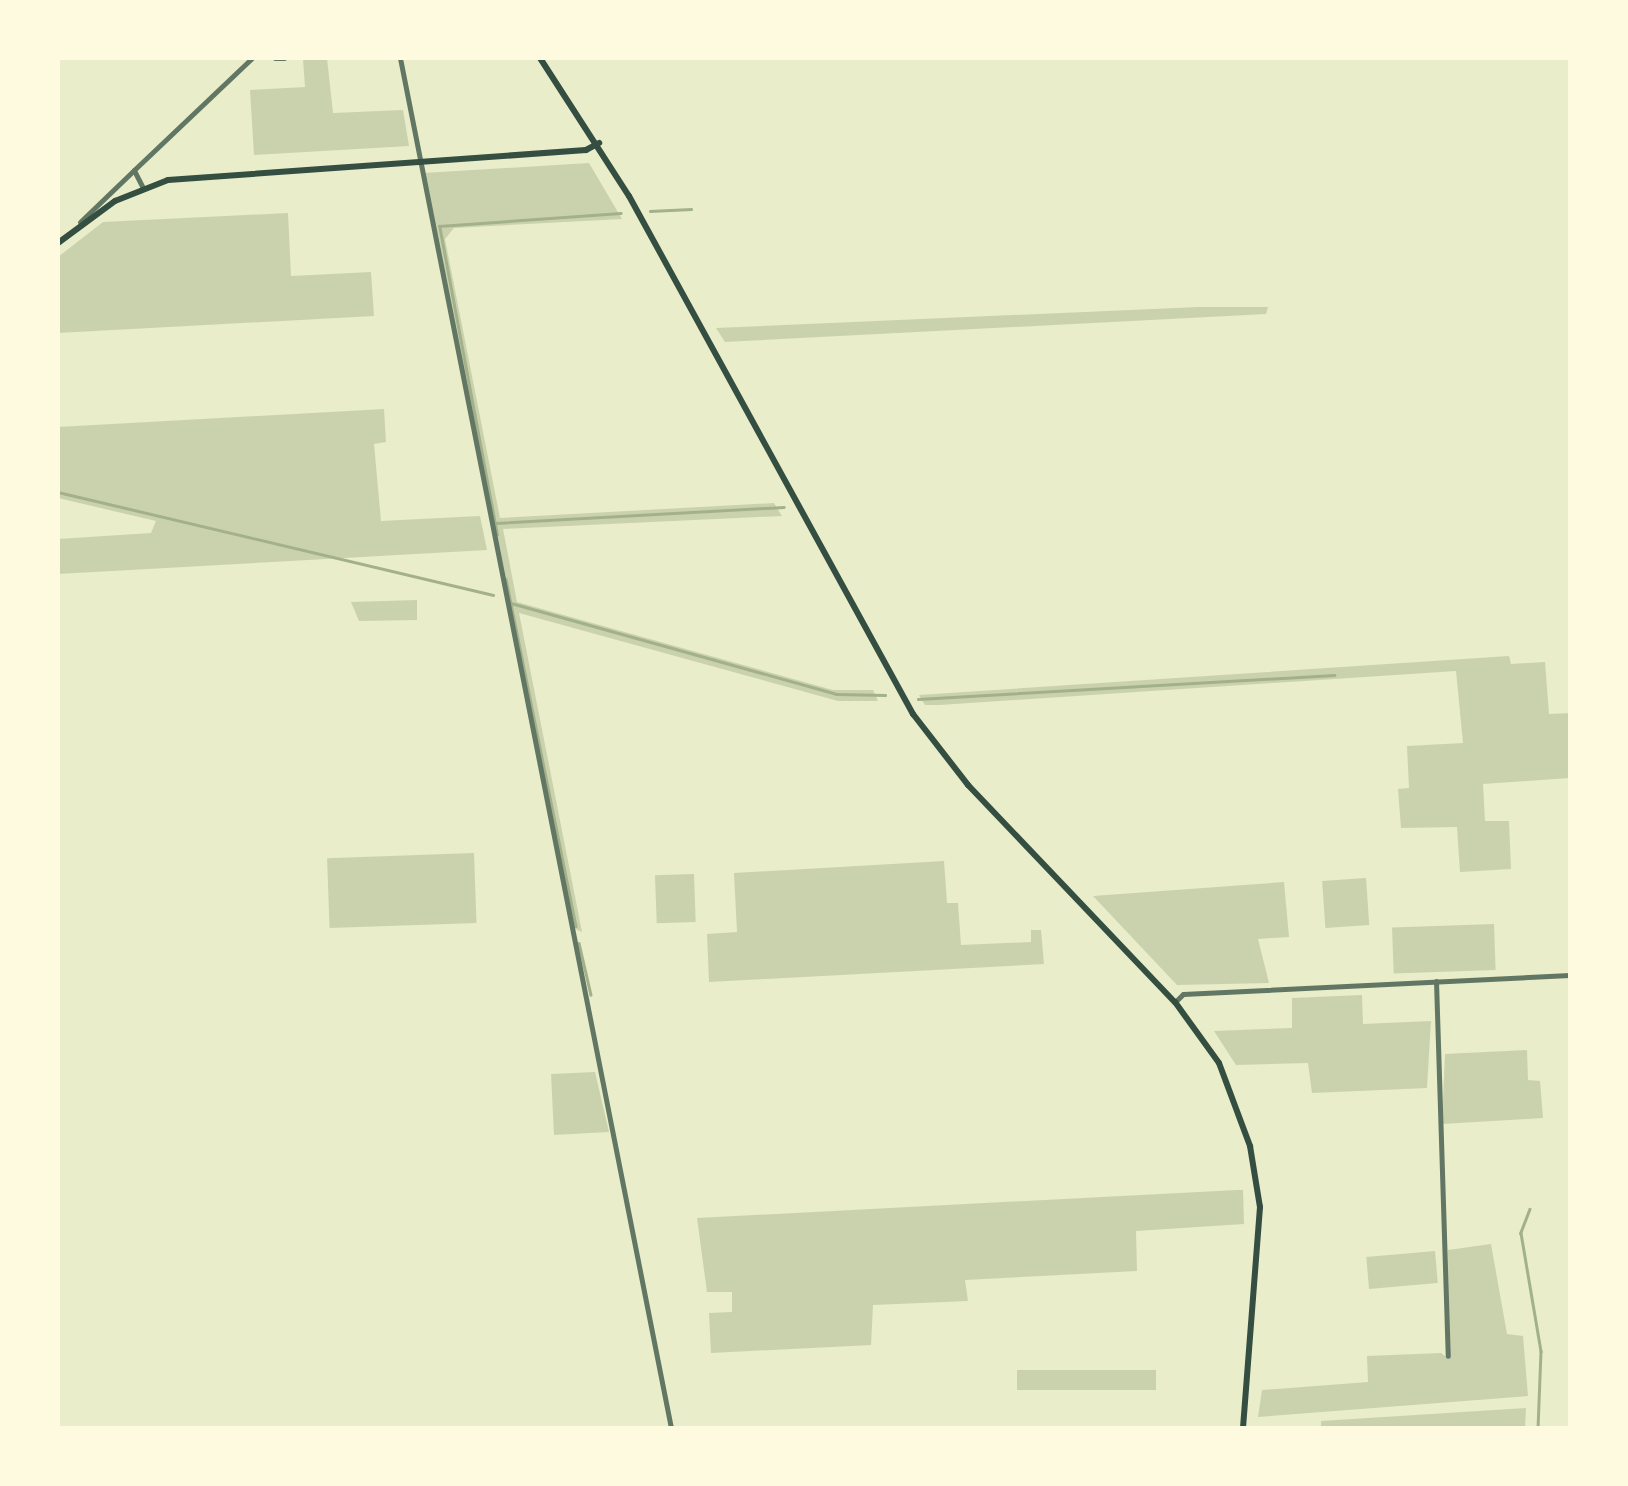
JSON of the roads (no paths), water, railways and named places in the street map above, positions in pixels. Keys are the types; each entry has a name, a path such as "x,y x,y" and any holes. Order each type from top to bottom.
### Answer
{"main road":[{"path":"540,58 599,143 913,714 968,784 1175,1002 1219,1063 1254,1165 1260,1230 1243,1428"},
{"path":"58,243 80,222 142,188 194,176 586,150 599,143"}],"street":[{"path":"80,222 252,58"},
{"path":"274,58 284,58"},
{"path":"400,58 417,160 671,1428"},
{"path":"134,170 142,188"},
{"path":"1175,1002 1183,994 1570,975"},
{"path":"1436,981 1448,1356"}],"waterway":[{"path":"650,211 691,209"},
{"path":"497,535 439,226 621,213"},
{"path":"58,492 493,595"},
{"path":"496,523 784,507"},
{"path":"506,579 576,926"},
{"path":"511,603 836,694 885,695"},
{"path":"918,699 1334,675"},
{"path":"579,943 591,995"},
{"path":"1530,1209 1521,1233 1541,1351 1538,1428"}]}
